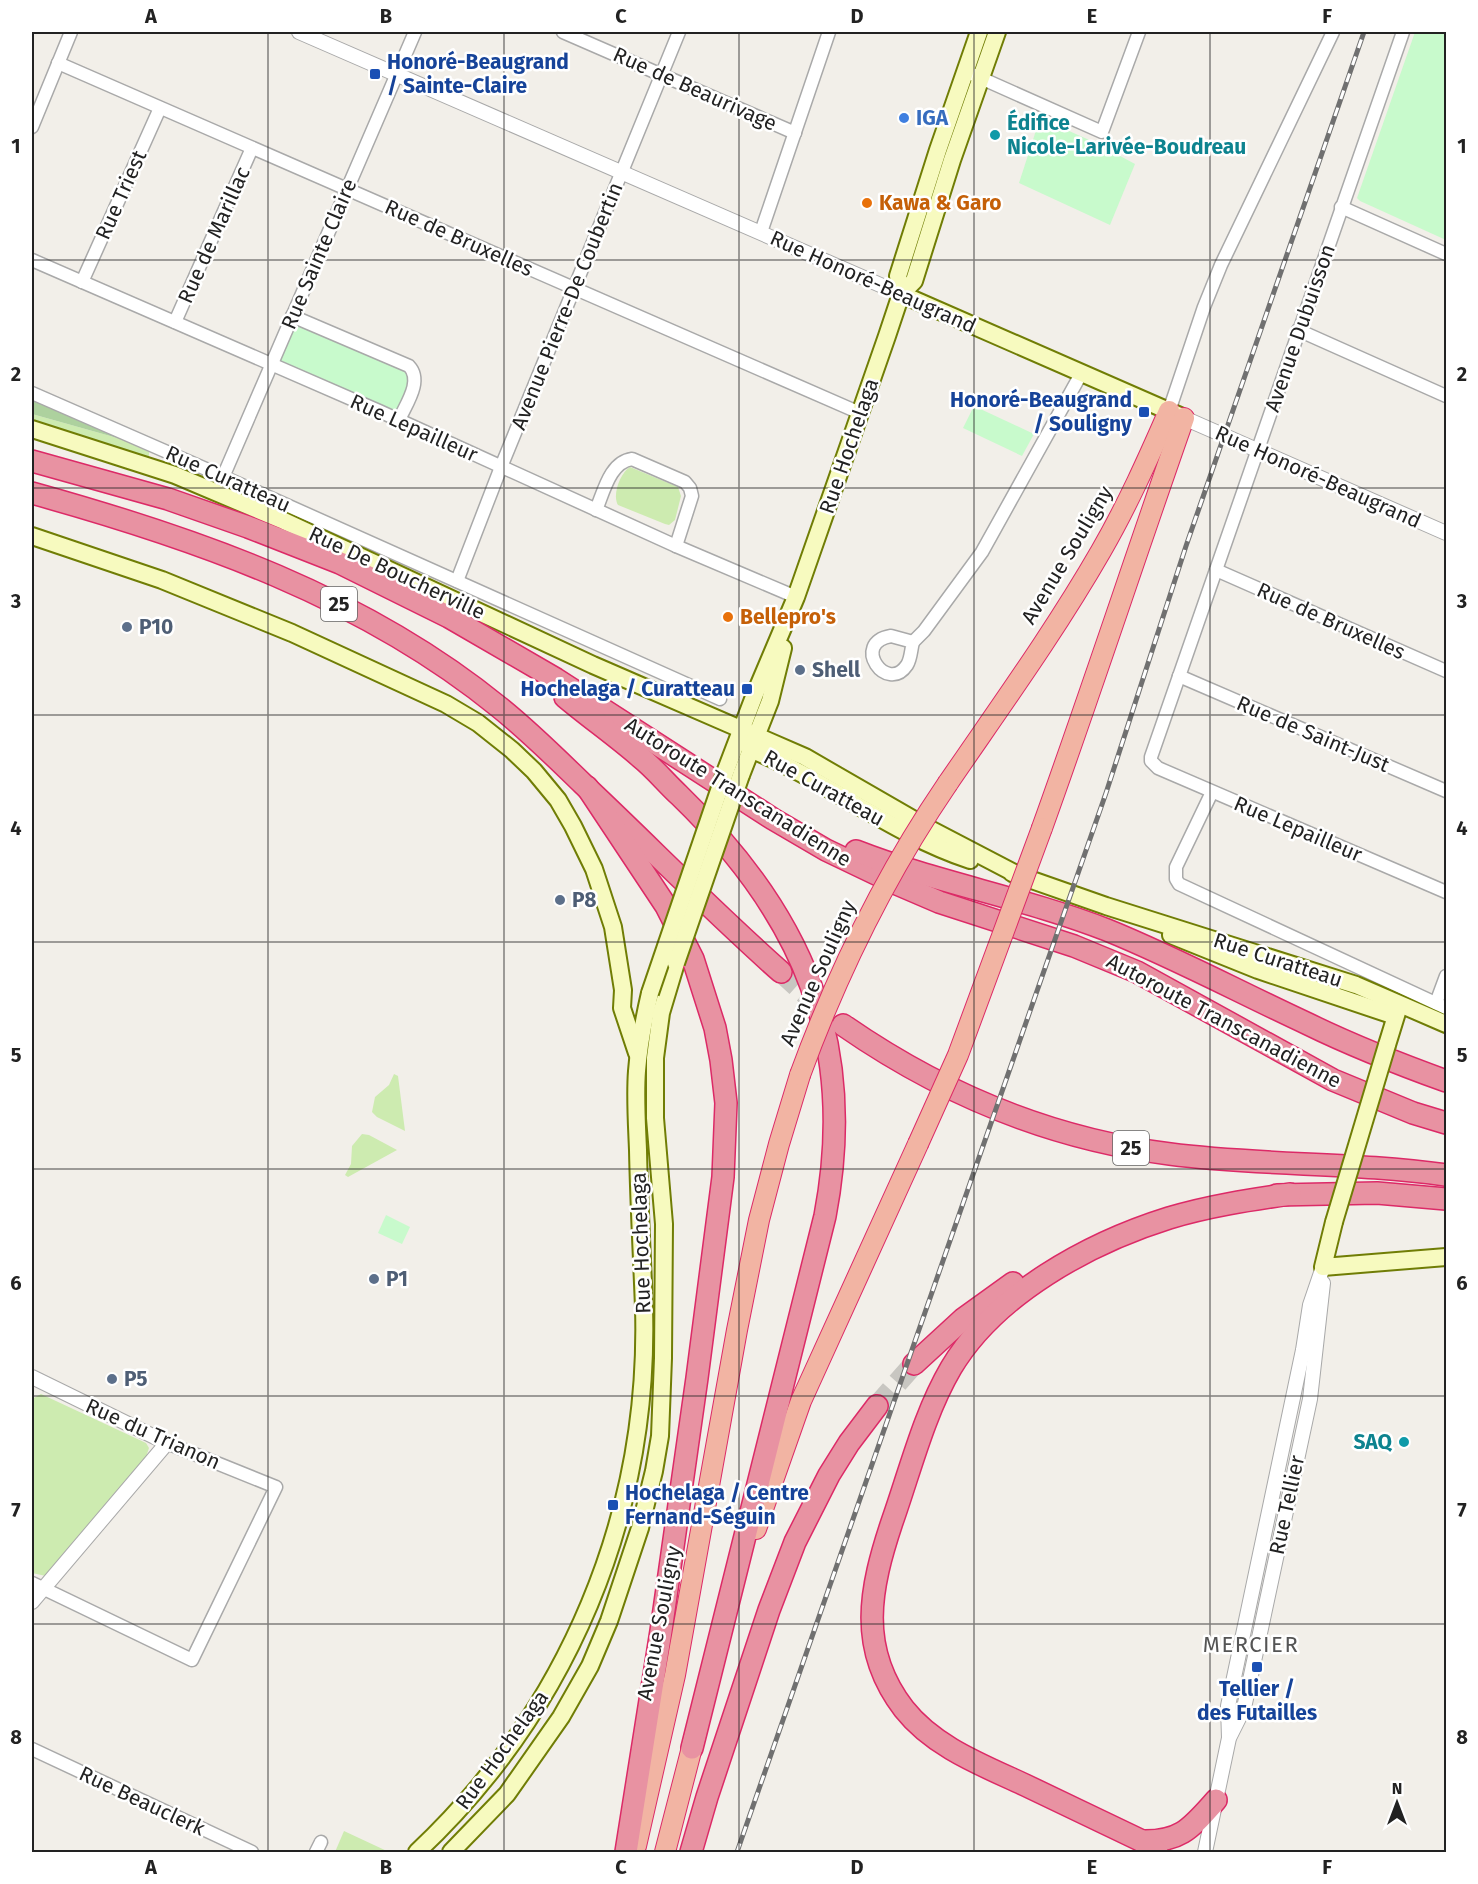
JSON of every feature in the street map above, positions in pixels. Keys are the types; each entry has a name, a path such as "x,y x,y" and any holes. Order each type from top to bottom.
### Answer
{"highway":[{"name":"Avenue Souligny","path":"634,1852 675,1675 759,1220 800,1075 841,974 868,917 904,852 1088,574 1177,415"},
{"name":"Avenue Souligny","path":"664,1852 761,1511 801,1401 958,1055 1083,714 1177,415"},
{"name":"Autoroute Transcanadienne","path":"32,461 168,499 288,542 376,581 449,617 725,774 826,850 897,884 979,916 1074,946 1137,972 1333,1080 1413,1113 1446,1123"},
{"name":"25","path":"32,493 104,513 208,548 286,579 347,608 411,645 484,696 524,729 781,972"},
{"path":"510,652 641,758 717,834 760,888 792,941 816,1001 826,1037 831,1071 835,1133 831,1183 815,1258 692,1748"},
{"path":"725,774 840,844 898,866 1009,897 1105,929 1332,1036 1446,1081"},
{"path":"587,787 666,906 693,959 716,1028 726,1104 723,1177 697,1378 660,1641 626,1852"},
{"name":"25","path":"843,1024 898,1061 955,1091 1009,1114 1076,1136 1170,1154 1384,1168 1446,1175"},
{"path":"914,1364 963,1320 1010,1285 1050,1261 1085,1244 1173,1212 1227,1201 1290,1194 1377,1193 1446,1199"},
{"path":"1216,1800 1192,1827 1182,1834 1149,1846 957,1753 933,1738 912,1718 888,1682 876,1648 872,1613 877,1568 935,1400 960,1355 992,1317 1029,1287 1068,1263 1136,1230 1219,1205 1290,1194"},
{"path":"691,1852 769,1610 795,1542 829,1475 849,1443 877,1406"}],"main road":[{"name":"Rue Hochelaga","path":"417,1852 464,1805 524,1728 575,1638 614,1537 634,1450 643,1364 644,1307 636,1096 638,1057 725,774 750,738 770,701 796,597 901,294 914,281 944,157 972,74 979,32"},
{"name":"Rue Hochelaga","path":"972,74 997,32"},
{"name":"Rue Honoré-Beaugrand","path":"901,294 1177,415"},
{"name":"Rue De Boucherville","path":"32,429 123,457 219,492 399,573 750,738"},
{"path":"32,536 152,576 283,629 446,704 478,723 522,758 552,792 579,837 607,906 623,990 623,1014 638,1057"},
{"name":"Rue Curatteau","path":"750,738 805,757 928,828 1018,875 1106,906 1228,958 1446,1024"},
{"path":"623,990 634,1002 655,1003"},
{"name":"Rue Hochelaga","path":"451,1852 507,1794 567,1707 590,1666 609,1621 643,1517 660,1436 663,1368 664,1224 654,1084 655,1003"},
{"name":"Rue Tellier","path":"1323,1267 1334,1222 1397,1010"},
{"path":"1323,1267 1446,1257"}],"street":[{"path":"32,127 71,32"},
{"name":"Rue Honoré-Beaugrand","path":"299,32 901,294"},
{"name":"Rue Sainte Claire","path":"223,477 415,32"},
{"name":"Rue de Beaurivage","path":"563,32 795,133"},
{"name":"Avenue Pierre-De Coubertin","path":"457,581 501,467 679,32"},
{"path":"761,232 828,32"},
{"path":"972,74 1102,132 1139,32"},
{"name":"Avenue Souligny","path":"1177,415 1204,308 1221,265 1333,32"},
{"name":"Avenue Dubuisson","path":"1151,761 1152,751 1403,32"},
{"name":"Rue de Bruxelles","path":"58,63 860,413"},
{"name":"Rue Triest","path":"82,282 160,108"},
{"name":"Rue de Marillac","path":"175,322 252,148"},
{"path":"1341,207 1446,254"},
{"name":"Rue Lepailleur","path":"32,260 796,597"},
{"path":"292,316 409,366 415,372 416,381 399,420"},
{"path":"1298,330 1446,396"},
{"path":"913,642 924,631 982,552 1081,374"},
{"name":"Rue Curatteau","path":"32,393 720,699"},
{"name":"Rue Honoré-Beaugrand","path":"1177,415 1446,533"},
{"path":"596,510 616,465 623,460 632,459 685,482 692,496 676,546"},
{"name":"Rue de Bruxelles","path":"1216,570 1446,671"},
{"name":"Rue de Saint-Just","path":"1179,676 1446,791"},
{"name":"Rue Lepailleur","path":"1151,761 1158,768 1212,792 1446,892"},
{"name":"Rue Curatteau","path":"1212,792 1176,867 1176,879 1184,887 1441,1005"},
{"path":"1441,1005 1446,976"},
{"name":"Rue Tellier","path":"1208,1849 1229,1738 1228,1706 1303,1350 1310,1305 1323,1267"},
{"name":"Rue du Trianon","path":"32,1378 167,1443 276,1487 192,1660 37,1586"},
{"path":"32,1602 37,1586 167,1443"},
{"name":"Rue Beauclerk","path":"32,1749 252,1852"}],"green space":[{"path":"1415,32 1446,32 1446,240 1357,198"},
{"path":"1040,118 1096,143 1135,164 1110,225 1019,183"},
{"path":"292,316 415,372 399,420 271,364"},
{"path":"32,400 121,439 32,414"},
{"path":"974,406 1034,434 1022,456 963,428"},
{"path":"32,414 121,439 149,452 149,459 32,422"},
{"path":"630,467 678,487 681,496 675,520 669,525 618,505 616,496 618,485 623,474"},
{"path":"394,1074 398,1076 405,1131 377,1117 372,1112 375,1097 389,1085"},
{"path":"362,1134 369,1135 397,1150 348,1177 345,1175 351,1164 352,1146"},
{"path":"386,1215 410,1227 402,1244 378,1233"},
{"path":"41,1394 146,1443 149,1448 147,1454 149,1456 46,1576 32,1573 32,1399"},
{"path":"344,1831 389,1852 335,1852"}],"tunnel":[{"path":"781,972 823,1010"},
{"path":"877,1406 914,1364"}],"railway":[{"path":"737,1852 1106,793 1186,546 1364,32"}],"place":[{"name":"Honoré-Beaugrand / Sainte-Claire","path":"375,74"},
{"name":"IGA","path":"904,118"},
{"name":"Édifice Nicole-Larivée-Boudreau","path":"995,135"},
{"name":"Kawa & Garo","path":"867,203"},
{"name":"Honoré-Beaugrand / Souligny","path":"1144,412"},
{"name":"Bellepro's","path":"728,617"},
{"name":"P10","path":"127,627"},
{"name":"Shell","path":"800,670"},
{"name":"Hochelaga / Curatteau","path":"747,689"},
{"name":"P8","path":"560,900"},
{"name":"P1","path":"374,1279"},
{"name":"P5","path":"112,1379"},
{"name":"SAQ","path":"1404,1442"},
{"name":"Hochelaga / Centre Fernand-Séguin","path":"613,1505"},
{"name":"Tellier / des Futailles","path":"1257,1667"}],"district":[{"name":"MERCIER","path":"1251,1644"}]}
